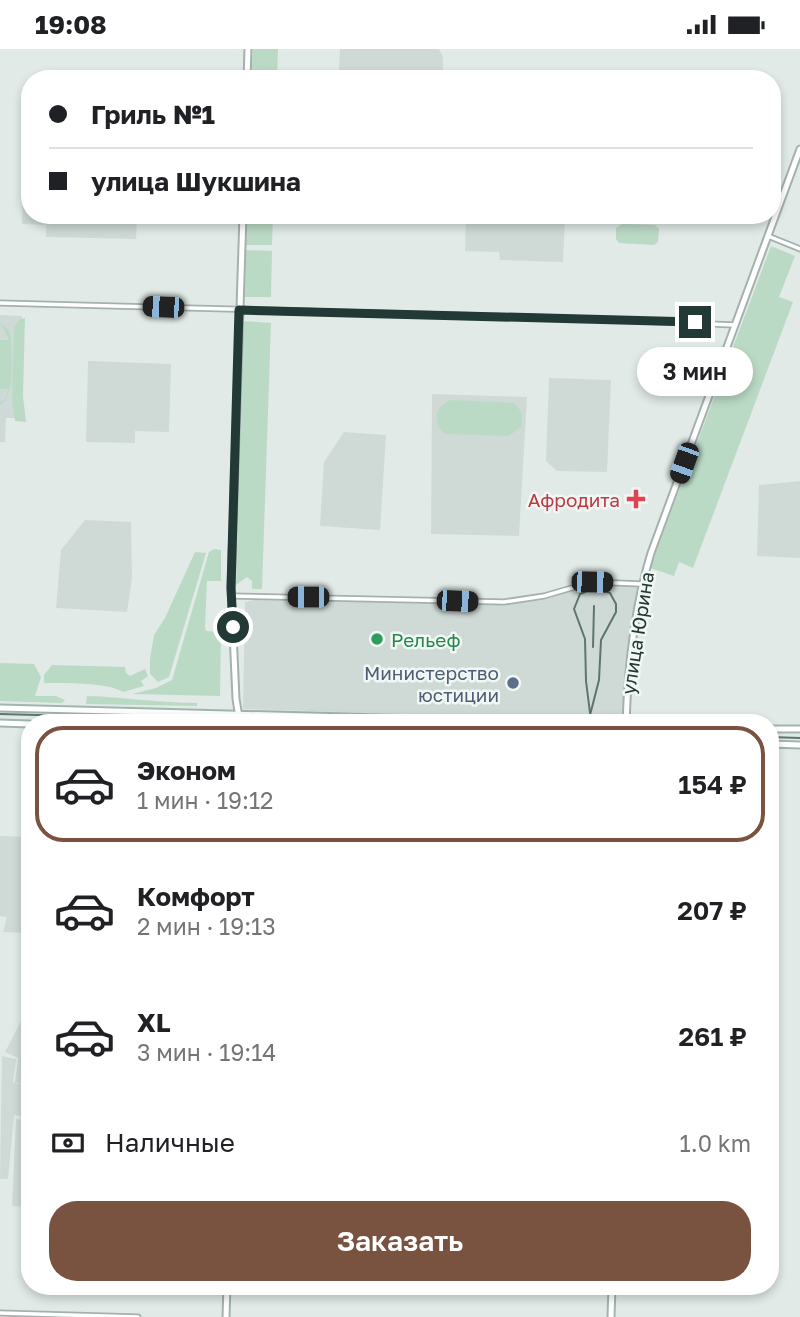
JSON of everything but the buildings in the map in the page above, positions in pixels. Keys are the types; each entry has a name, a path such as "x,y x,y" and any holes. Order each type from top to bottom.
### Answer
{"street":[{"path":"247,70 248,49"},
{"name":"улица Юрина","path":"781,201 800,149"},
{"path":"0,708 239,714 236,699 232,596 243,224"},
{"name":"улица Юрина","path":"627,714 631,656 642,584 658,533 772,224"},
{"path":"768,236 800,249"},
{"path":"0,303 735,325"},
{"path":"232,596 504,602 544,596 592,582 642,584"},
{"path":"0,723 21,724"},
{"path":"779,729 800,729"},
{"path":"779,744 800,745"},
{"path":"226,1317 227,1295"},
{"path":"611,1317 612,1295"},
{"path":"0,1313 138,1317"}],"shaded area":[{"path":"340,49 439,49 443,57 443,70 339,70"},
{"path":"22,224 137,224 136,239 46,237 46,225"},
{"path":"466,224 565,224 563,262 500,260 499,252 465,251"},
{"path":"0,315 22,316 21,418 6,418 5,442 0,442"},
{"path":"88,361 171,364 169,432 135,431 135,443 86,442"},
{"path":"549,378 611,380 607,472 557,471 546,461"},
{"path":"432,394 527,397 519,536 431,534"},
{"path":"344,432 386,435 380,530 320,526 324,462"},
{"path":"800,481 800,558 757,556 759,485"},
{"path":"85,520 131,522 132,578 127,612 56,608 61,550"},
{"path":"592,583 638,586 621,714 412,714 243,709 245,602 258,599 483,605 543,600"},
{"path":"0,836 21,837 21,933 3,932 7,917 0,916"},
{"path":"21,1021 21,1084 15,1082 18,1058 5,1052"},
{"path":"2,1056 16,1059 13,1082 21,1085 21,1116 14,1115 8,1179 0,1179"},
{"path":"16,1119 21,1119 21,1206 12,1206"}],"green space":[{"path":"253,49 278,49 277,70 252,70"},
{"path":"247,224 273,224 272,245 246,245"},
{"path":"622,224 655,225 659,229 658,242 654,245 619,243 616,239 616,228"},
{"path":"771,246 795,256 779,297 793,302 693,568 679,562 674,576 650,568"},
{"path":"246,250 272,251 271,297 245,297"},
{"path":"25,318 23,396 26,422 15,421 12,400 14,327 20,319"},
{"path":"243,321 271,323 262,589 252,589 252,581 247,577 236,585"},
{"path":"0,323 9,330 11,338 11,384 6,397 8,389 0,389 0,340 9,340"},
{"path":"451,400 514,403 521,414 521,427 509,436 445,434 438,425 437,415 441,407"},
{"path":"214,549 221,550 221,581 207,581 205,628 206,631 221,632 220,696 132,694 156,688 172,680 209,552"},
{"path":"195,552 206,553 169,677 158,682 150,674 154,635 165,618"},
{"path":"0,663 34,664 41,677 35,696 56,696 65,700 62,703 0,701"},
{"path":"52,665 125,667 130,676 145,669 148,676 141,681 144,686 123,692 96,685 44,683 44,675"},
{"path":"87,696 197,703 197,706 86,704"}],"tram line":[{"path":"590,714 585,639 574,609 580,594 594,588 610,593 616,604 616,612 601,640 599,680 590,714"},
{"path":"593,647 594,606"},
{"path":"0,714 21,715"},
{"path":"779,737 800,738"}],"place":[{"name":"Афродита","path":"636,499"},
{"name":"Рельеф","path":"377,639"},
{"name":"Министерство юстиции","path":"513,683"}],"route":[{"path":"233,627 231,588 239,310 695,322"}]}
